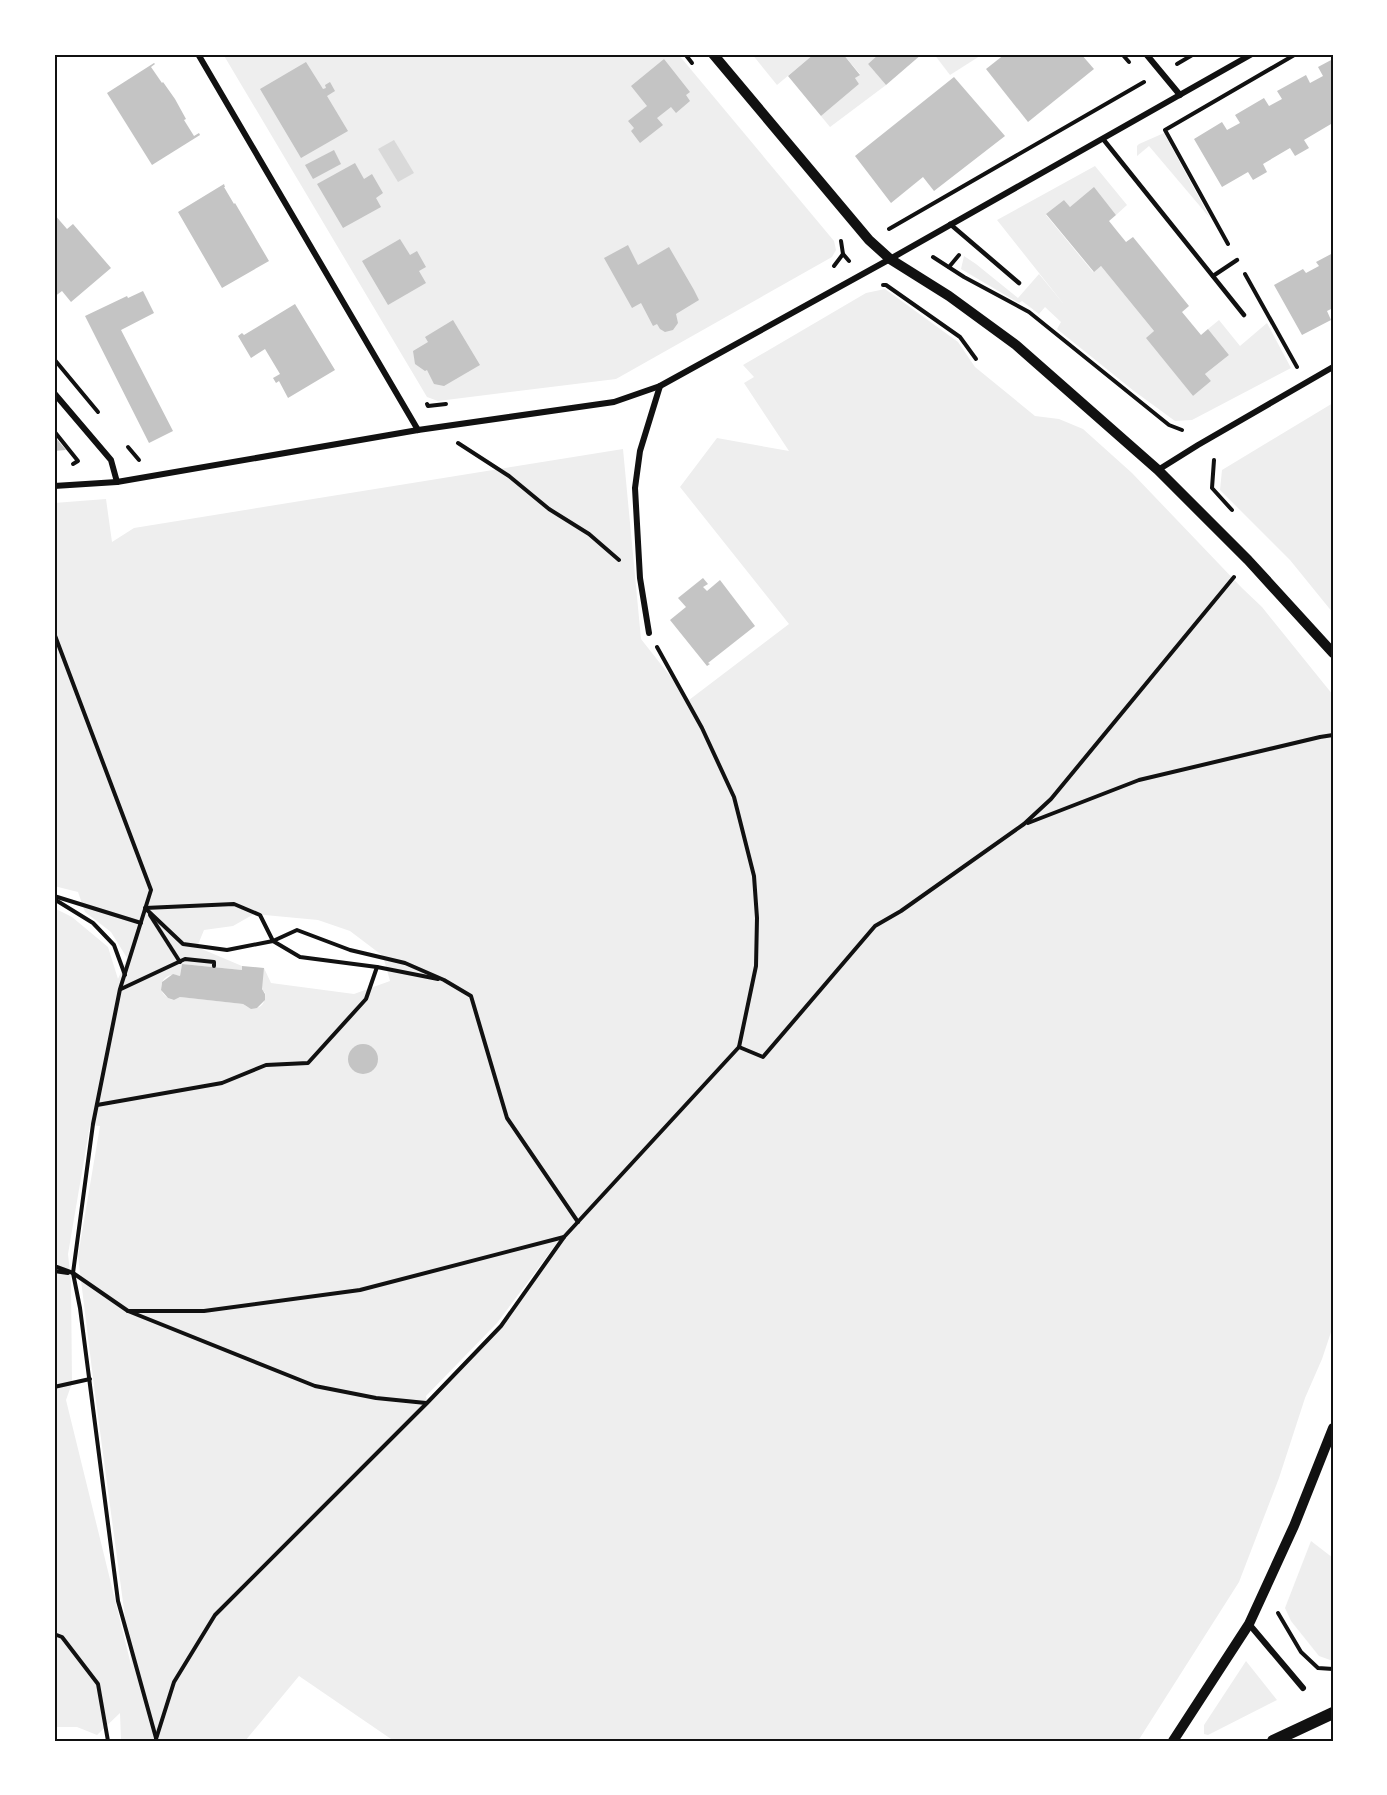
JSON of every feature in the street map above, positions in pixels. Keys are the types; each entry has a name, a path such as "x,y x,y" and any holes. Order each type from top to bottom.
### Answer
{"main road":[{"path":"1273,1741 1333,1713"}],"street":[{"path":"198,54 417,430"},
{"path":"713,54 862,232 890,259 949,296 1016,345 1158,470 1248,560 1333,653"},
{"path":"1146,54 1180,95"},
{"path":"54,486 117,482 417,430 614,402 660,386 1252,54"},
{"path":"1158,470 1333,367"},
{"path":"650,633 640,578 635,488 640,452 660,386"},
{"path":"54,393 111,460 117,482"},
{"path":"1173,1741 1249,1624 1294,1526 1333,1428"},
{"path":"1249,1624 1303,1688"}],"lane":[{"path":"1103,139 1244,315"},
{"path":"950,224 1020,283"},
{"path":"1213,276 1237,261"}],"path":[{"path":"1296,54 1165,130 1298,368"},
{"path":"889,230 1144,82"},
{"path":"882,221 889,230 964,277 1029,312 1169,425 1182,429"},
{"path":"826,270 836,265 843,254"},
{"path":"879,284 886,285 960,337 976,359"},
{"path":"422,396 428,406 452,404"},
{"path":"434,428 509,476 549,508 589,534 640,578"},
{"path":"54,431 78,461 64,465"},
{"path":"738,1047 763,1057 875,926 902,910 1024,824 1051,799 1248,560"},
{"path":"54,633 151,890 120,989 97,1105 73,1273 90,1379 118,1601 155,1740"},
{"path":"155,1740 174,1683 215,1615 501,1326 564,1237 738,1047 756,966 757,918 754,876 734,797 702,728 650,633"},
{"path":"1024,824 1138,780 1333,735"},
{"path":"54,897 141,923"},
{"path":"54,897 93,923 114,945 125,976"},
{"path":"145,908 234,904 260,915 273,941 300,957 377,967 402,974 444,980"},
{"path":"145,908 183,944 227,950 273,941 297,930 350,950 405,963 444,980 471,996 507,1118 578,1222"},
{"path":"145,908 180,962"},
{"path":"120,989 185,959 214,962 214,966"},
{"path":"97,1105 222,1083 266,1065 308,1063 366,999 377,967"},
{"path":"128,1311 204,1311 360,1290 564,1237"},
{"path":"54,1266 73,1273 128,1311 315,1386 376,1398 427,1403"},
{"path":"54,1271 73,1273"},
{"path":"54,1387 90,1379"},
{"path":"1276,1611 1301,1652 1318,1668 1333,1669"},
{"path":"54,1634 62,1636 98,1684 108,1741"}],"shaded area":[{"path":"223,54 678,54 834,241 836,250 832,257 616,379 438,401 427,397"},
{"path":"752,54 814,54 777,85"},
{"path":"843,54 879,54 868,64 886,85 830,127 821,116 859,84 855,78 860,74"},
{"path":"934,54 983,54 950,75"},
{"path":"1164,133 1210,218 1149,146 1137,156 1139,144"},
{"path":"394,140 414,173 398,182 378,149"},
{"path":"1095,166 1127,205 1116,215 1094,188 1070,207 1064,200 1046,215 1093,272 1101,266 1154,331 1147,338 1193,396 1211,381 1205,374 1229,355 1208,329 1219,320 1240,346 1267,323 1291,368 1192,420 1175,421 1057,329 1061,322 1045,307 1039,314 1022,301 1019,303 961,269 964,256 1018,298 1039,274 1066,307 997,220"},
{"path":"885,289 958,342 975,367 1035,416 1059,419 1083,429 1132,473 1262,607 1333,695 1333,1326 1239,1582 1138,1741 394,1741 299,1676 245,1741 121,1741 120,1713 97,1735 77,1727 54,1727 54,908 72,917 108,947 118,979 127,958 111,932 85,912 78,892 54,886 54,503 106,499 112,542 134,528 623,449 641,639 689,700 789,624 680,487 717,438 789,451 744,383 754,377 743,365 866,293","holes":["254,914 318,920 350,931 383,956 390,981 354,994 271,983 264,968 262,983 265,993 264,1001 257,1008 243,1004 180,997 174,1000 163,993 161,988 164,979 173,975 180,976 182,964 242,970 242,966 197,947 204,930 233,926","90,1125 100,1126 78,1256 132,1669 66,1400 72,1383 71,1282 68,1254","570,1229 501,1326 427,1402 426,1396 497,1323"]},
{"path":"1333,403 1333,613 1290,560 1220,490 1222,470"},
{"path":"1311,1541 1333,1558 1333,1661 1319,1656 1291,1621 1285,1608"},
{"path":"1246,1661 1277,1700 1208,1735 1204,1734 1204,1725"}],"building":[{"path":"814,54 843,54 860,75 855,78 859,84 821,116 788,76"},
{"path":"879,54 922,54 886,85 868,64"},
{"path":"1005,54 1081,54 1094,69 1028,122 986,69"},
{"path":"664,59 690,92 686,95 690,101 676,113 671,107 657,118 663,125 640,143 631,131 634,128 628,121 647,106 631,86"},
{"path":"1333,59 1333,127 1331,124 1304,140 1309,148 1295,156 1290,148 1263,164 1267,172 1253,180 1248,172 1222,187 1194,139 1222,122 1227,130 1240,123 1235,115 1264,98 1269,106 1282,99 1277,91 1306,75 1310,83 1323,76 1318,67"},
{"path":"306,62 323,89 330,82 335,91 327,96 348,131 301,158 260,89"},
{"path":"154,63 151,67 175,99 194,136 199,133 200,135 152,165 107,93"},
{"path":"954,77 1005,136 934,191 923,177 891,203 855,156"},
{"path":"334,150 341,164 313,179 305,165"},
{"path":"355,163 364,179 372,174 383,193 376,198 381,207 343,228 317,184"},
{"path":"224,184 269,261 222,288 178,212"},
{"path":"1094,187 1116,215 1109,221 1126,242 1133,237 1189,306 1182,312 1201,335 1208,329 1229,355 1205,374 1211,381 1193,396 1146,338 1154,331 1101,266 1094,272 1046,214 1064,200 1070,207"},
{"path":"54,214 67,229 73,224 111,268 71,302 62,291 54,297"},
{"path":"400,239 410,255 417,251 426,267 419,271 426,283 388,305 362,261"},
{"path":"628,245 638,265 669,247 694,290 699,300 676,314 678,323 673,330 665,332 657,324 653,326 641,303 632,308 604,258"},
{"path":"1333,253 1333,308 1327,311 1331,320 1302,335 1274,285 1303,269 1306,273 1319,266 1316,262"},
{"path":"143,291 154,313 121,330 173,431 149,443 85,316"},
{"path":"295,304 335,370 288,398 279,381 276,383 273,378 280,374 265,349 251,358 238,336 242,333 244,335"},
{"path":"453,320 480,365 444,386 434,384 427,370 415,364 413,351 428,342 425,337"},
{"path":"54,436 66,450 54,451"},
{"path":"703,578 708,584 703,587 707,591 720,580 755,626 707,666 670,620 686,607 678,598"},
{"path":"182,964 242,970 242,966 264,968 262,989 265,1000 257,1008 251,1009 243,1004 180,997 174,1000 168,998 161,990 162,982 173,974 180,976"},
{"path":"363,1044 374,1048 378,1059 374,1070 363,1074 352,1070 348,1059 352,1048"}]}
